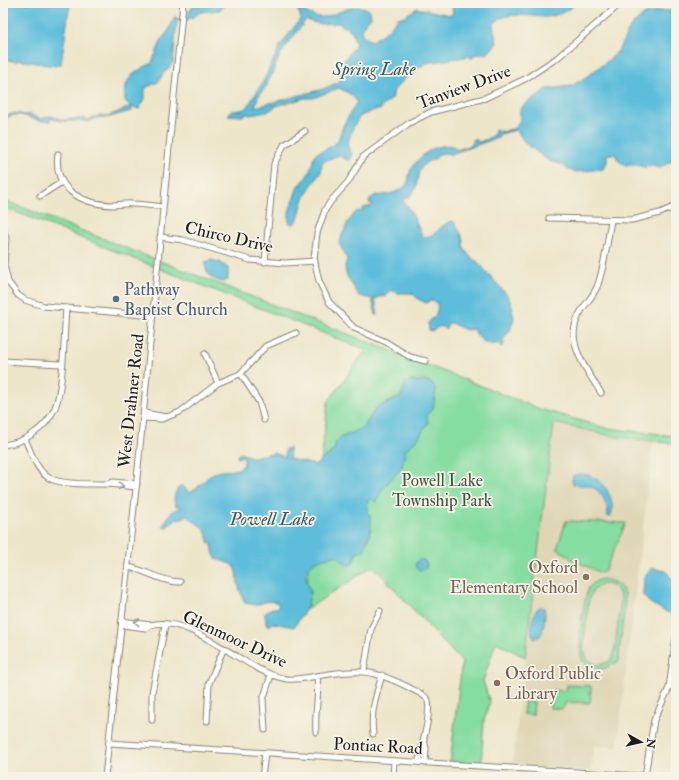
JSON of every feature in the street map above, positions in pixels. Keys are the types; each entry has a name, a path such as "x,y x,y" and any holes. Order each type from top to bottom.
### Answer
{"street":[{"name":"West Drahner Road","path":"105,777 144,415 160,237 184,3"},
{"name":"Tanview Drive","path":"426,361 410,357 386,342 358,331 346,322 329,302 319,281 315,261 317,233 325,210 348,182 357,166 368,153 409,123 423,115 485,98 525,79 557,58 621,3"},
{"path":"265,262 274,164 284,145 305,131"},
{"path":"58,154 57,166 62,182 75,194 85,200 113,205 132,204 163,207"},
{"path":"40,196 62,182"},
{"path":"549,218 611,221 641,219 676,206"},
{"path":"601,393 576,350 574,333 579,315 590,300 597,286 611,221"},
{"path":"3,228 6,238 4,266 8,282 18,295 31,303 66,308 153,316"},
{"name":"Chirco Drive","path":"160,237 183,240 230,255 265,262 285,263 315,261"},
{"path":"3,445 13,444 25,439 39,430 54,409 58,398 66,308"},
{"path":"144,415 162,419 180,412 218,383 241,374 266,346 296,333"},
{"path":"205,354 218,383"},
{"path":"3,361 61,364"},
{"path":"241,374 259,402 264,420"},
{"path":"25,439 36,463 50,478 58,481 108,484 113,482 136,486"},
{"path":"128,567 138,569 168,582 180,582"},
{"path":"364,671 371,629 380,611"},
{"name":"Glenmoor Drive","path":"122,623 146,628 150,625 165,625 195,633 271,675 296,680 344,672 364,671 382,675 427,698 429,704 424,740 418,762"},
{"path":"152,720 152,694 165,625"},
{"path":"645,776 654,720 669,688 676,637"},
{"path":"206,721 209,683 224,648"},
{"path":"265,730 263,700 271,675"},
{"path":"373,734 371,724 373,709 382,675"},
{"path":"316,732 315,719 318,693 317,676"},
{"name":"Glenmoor Drive","path":"424,740 426,748 425,763"},
{"name":"Pontiac Road","path":"108,744 656,777"},
{"path":"262,777 265,753"},
{"path":"392,777 394,761"}],"shaded area":[{"name":"Oxford Elementary School","path":"554,422 591,433 653,442 617,747 594,746 591,771 512,766"}],"green space":[{"name":"Powell Lake Township Park","path":"3,200 543,410 606,428 676,436 676,444 617,437 554,423 525,657 496,642 483,681 490,702 484,720 481,765 450,763 462,662 373,566 304,611 328,402 366,350 3,207"},
{"path":"566,521 626,523 604,572 601,573 571,559 567,554 557,549"},
{"path":"603,579 616,583 622,589 624,592 625,602 618,663 614,663 600,669 590,667 582,659 580,634 587,591 593,583","holes":["602,584 613,586 617,590 621,600 614,655 609,662 597,665 587,659 583,649 589,599 593,590"]},
{"path":"567,685 591,686 590,703 567,702 562,709 550,708 551,690 566,691"},
{"path":"525,701 534,702 533,715 523,714"}],"water":[{"path":"3,3 70,3 61,64 55,66 3,59"},
{"path":"216,3 225,3 225,5 219,10 201,12 188,20 177,20 173,63 158,82 145,88 145,99 139,109 132,107 132,111 106,118 99,117 87,122 60,121 51,118 50,121 40,121 20,115 15,115 3,120 3,116 17,113 24,115 29,114 40,119 50,116 64,120 83,118 88,120 100,115 108,116 130,107 125,100 125,92 128,81 135,73 152,63 162,39 169,30 175,16 177,19 185,19 193,6 213,5"},
{"name":"Spring Lake","path":"248,3 301,3 305,12 322,17 354,7 365,8 370,11 371,17 362,27 361,31 364,37 372,41 387,31 398,18 405,16 417,8 450,15 453,14 452,6 447,3 577,3 562,13 549,17 517,15 503,17 493,26 497,43 488,53 473,55 472,59 470,56 426,63 408,76 394,90 392,99 382,106 380,110 374,110 359,117 347,145 352,155 349,161 339,155 322,162 321,172 309,189 303,201 298,219 293,225 289,222 289,212 299,184 303,185 302,183 309,173 315,154 334,145 338,140 344,124 357,102 352,95 339,88 313,98 305,98 276,106 267,112 249,115 247,113 242,116 228,115 231,111 247,108 264,80 280,46 301,18 296,5 286,9 281,5 267,7 249,5","holes":["306,20 320,24 338,23 352,31 356,44 343,63 339,82 320,90 255,107 258,97 267,85 281,53"]},
{"path":"676,10 676,161 669,162 660,168 651,166 645,167 625,165 619,161 615,154 609,154 607,155 607,162 603,169 576,172 567,169 563,165 548,160 527,145 516,130 500,134 497,138 451,154 443,153 437,155 436,158 428,161 423,166 418,176 414,192 409,197 402,200 409,208 423,237 432,235 445,224 453,221 462,237 463,247 471,258 478,262 508,296 514,319 510,330 502,341 505,342 503,346 500,346 499,343 491,344 484,342 474,329 466,330 451,323 448,323 446,329 440,326 432,331 429,330 428,323 437,312 437,303 431,300 426,303 418,299 412,293 398,293 391,290 386,295 375,299 378,315 376,315 372,299 359,296 346,274 345,266 347,259 339,243 348,222 356,212 362,211 363,208 372,206 372,203 369,203 370,199 376,195 393,193 405,187 408,183 409,174 413,166 417,160 428,151 441,146 455,147 457,150 471,145 473,140 476,139 479,142 489,138 495,133 495,129 502,132 515,128 520,120 520,110 525,104 547,89 572,86 589,75 614,56 631,26 645,14 658,11"},
{"path":"211,260 220,262 228,268 228,280 223,282 210,276 206,270 205,262"},
{"name":"Powell Lake","path":"409,381 429,381 436,389 433,409 427,415 428,423 417,440 406,449 402,467 384,487 375,502 371,498 368,501 371,528 363,551 356,553 353,564 348,565 337,556 327,557 313,563 309,567 306,578 310,588 308,606 294,627 273,623 269,626 266,624 265,613 270,609 279,607 277,602 268,601 256,605 245,603 239,588 235,567 217,559 214,555 212,543 208,542 206,532 201,526 187,516 175,520 167,527 163,526 172,511 181,508 181,506 176,506 174,501 175,493 180,486 183,486 190,493 214,473 241,468 244,465 244,458 242,456 237,458 240,453 252,457 274,453 285,457 285,449 289,448 290,459 316,465 334,450 336,442 340,438 363,428 376,408 400,397 405,383"},
{"path":"578,474 586,474 593,477 605,487 609,493 611,501 611,516 608,517 606,503 598,491 589,486 573,484 573,476"},
{"path":"419,560 423,560 425,561 425,569 419,570 416,567 416,563"},
{"path":"652,568 666,571 676,584 676,617 650,603 643,596 644,578"},
{"path":"540,607 544,608 545,615 543,630 540,636 534,639 531,628 532,620 536,610"}],"waterway":[{"path":"673,163 676,203"},
{"path":"675,209 676,218"}],"place":[{"name":"Pathway Baptist Church","path":"116,299"},
{"name":"Oxford Elementary School","path":"586,577"},
{"name":"Oxford Public Library","path":"497,683"}]}
